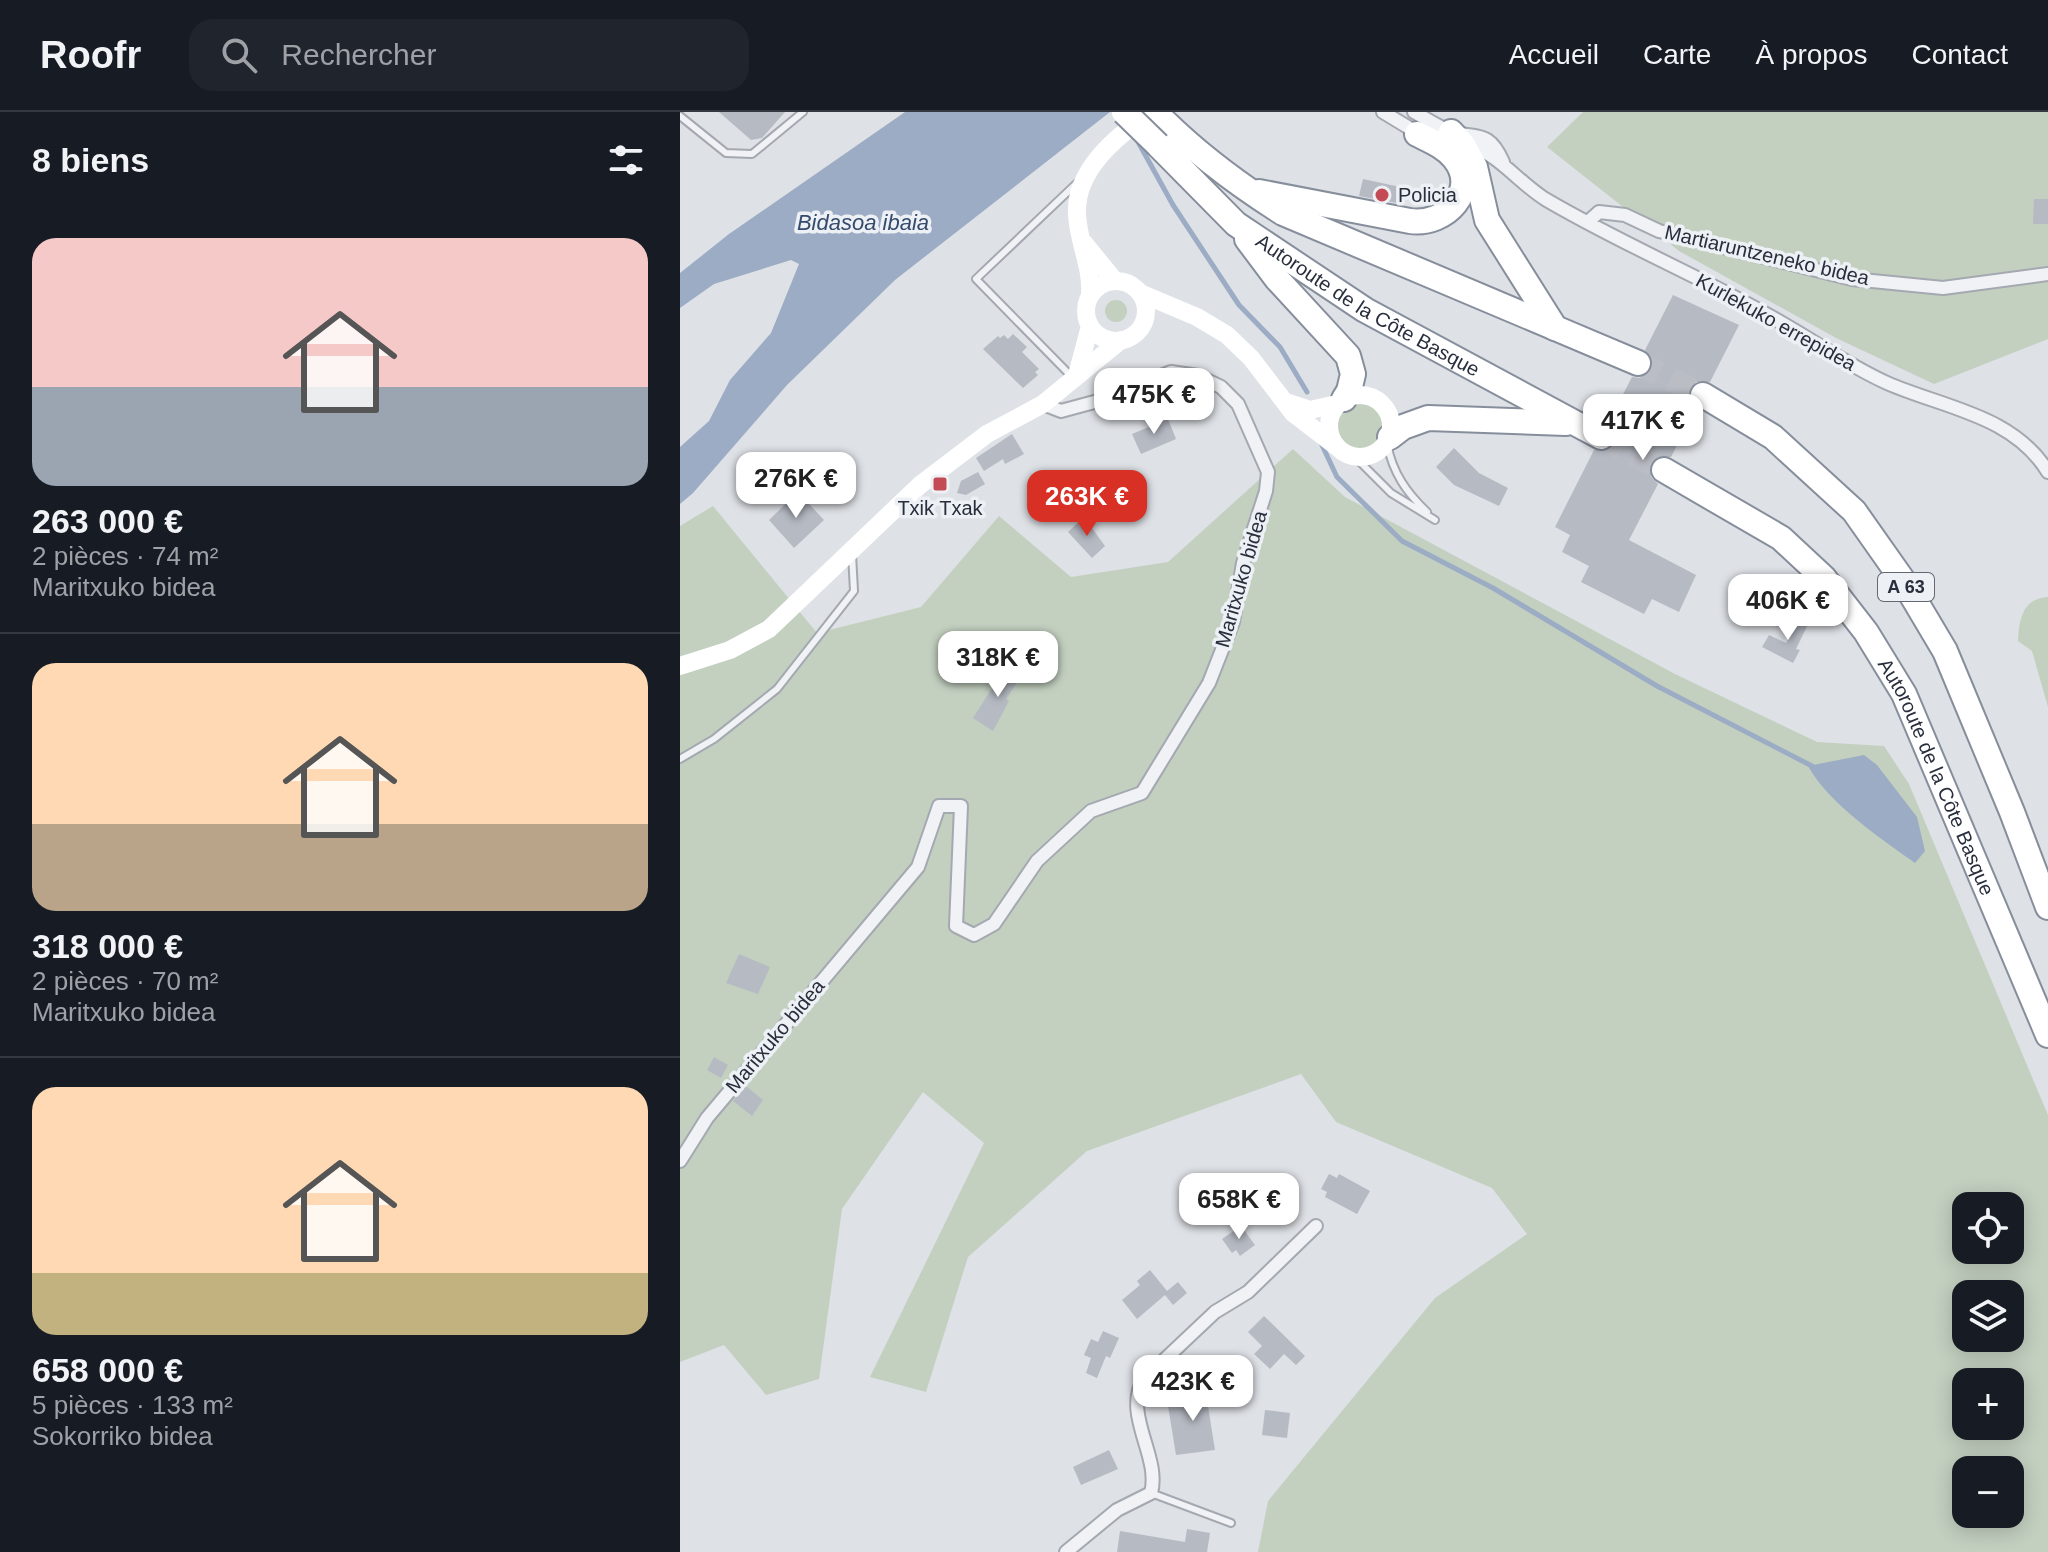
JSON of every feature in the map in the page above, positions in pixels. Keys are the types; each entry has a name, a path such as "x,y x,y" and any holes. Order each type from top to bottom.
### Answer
{"highway":[{"path":"1124,112 1167,139"},
{"path":"1153,112 1167,139"},
{"path":"1245,190 1410,221 1430,221 1449,212 1456,203 1463,182 1462,171 1444,147 1416,123"},
{"path":"1456,137 1475,167 1487,220 1555,328"},
{"name":"Autoroute de la Côte Basque","path":"1167,139 1283,213 1638,363"},
{"name":"Autoroute de la Côte Basque","path":"1167,139 1236,224 1365,310 1601,437"},
{"path":"1236,224 1277,279 1348,356 1352,383 1340,402"},
{"name":"A 63","path":"1703,395 1773,437 1854,511 1904,582 1945,651 2048,907"},
{"path":"1388,440 1403,427 1428,418 1574,424"},
{"name":"Autoroute de la Côte Basque","path":"1664,470 1781,538 1824,578 1866,632 1904,694 2048,1035"}],"street":[{"path":"1121,340 1103,338 1090,326 1085,310 1091,282 1077,214 1080,191 1106,147 1153,112"},
{"path":"1383,112 1456,137"},
{"path":"1416,123 1446,137 1456,137"},
{"name":"Kurlekuko errepidea","path":"1456,137 1504,165 1544,198 1766,314 1886,383 1983,417 2034,451 2048,472"},
{"name":"Martiaruntzeneko bidea","path":"1589,221 1599,212 1625,215 1659,231 1852,279 1943,288 2048,274"},
{"path":"1083,241 1115,281"},
{"path":"1090,294 1097,287 1115,281 1129,284 1140,293 1212,326 1239,346 1282,399 1306,425 1355,457 1373,454 1388,440 1391,418 1380,401 1362,394 1310,410 1282,399"},
{"path":"1140,293 1145,304 1143,324"},
{"path":"680,666 730,650 769,629 920,485 987,434 1043,404 1143,324 1162,315 1182,311"},
{"path":"1075,377 1090,326"},
{"name":"Maritxuko bidea","path":"680,1161 707,1118 918,867 939,806 961,806 956,926 974,935 994,924 1037,861 1091,811 1142,793 1209,683 1233,622 1243,563 1266,491 1268,472 1238,404 1221,387 1198,376 1171,372 1098,401 1061,411 1043,404"},
{"path":"1336,446 1329,420 1340,402"},
{"path":"1066,1552 1117,1510 1151,1493 1155,1480 1141,1430 1136,1392 1144,1379 1215,1312 1248,1292 1316,1226"}],"lane":[{"path":"680,116 726,153 752,154 803,112"},
{"path":"1075,377 976,279 1088,173"},
{"path":"1355,457 1391,493 1435,520 1401,484 1390,457 1388,440"},
{"path":"680,759 714,739 777,689 854,591 852,550"},
{"path":"1151,1493 1231,1523"}],"green space":[{"path":"1583,112 2048,112 2048,339 1934,384 1836,338 1679,251 1547,147"},
{"path":"1112,300 1120,300 1127,311 1120,322 1112,322 1105,315 1105,307"},
{"path":"1360,404 1376,411 1383,427 1376,443 1360,450 1344,443 1337,427 1344,411"},
{"path":"1293,449 1345,497 1675,674 1817,742 1884,746 1909,784 2048,1115 2048,1552 1258,1552 1268,1501 1435,1298 1527,1234 1492,1188 1336,1122 1301,1074 1087,1151 968,1257 926,1392 870,1377 984,1143 923,1092 842,1209 819,1379 766,1395 724,1345 680,1362 680,526 713,506 817,633 921,607 999,516 1071,577 1168,562"},
{"path":"2048,597 2048,707 2032,651 2018,641 2024,611 2033,601"}],"water":[{"name":"Bidasoa ibaia","path":"905,112 1110,112 895,280 787,385 680,504 680,447 709,421 730,380 771,333 799,264 791,260 714,284 680,308 680,273 729,234"},
{"path":"1864,755 1877,765 1917,817 1925,851 1915,863 1842,807 1808,766"}],"building":[{"path":"719,112 785,112 762,138 751,140"},
{"name":"Policia","path":"1363,179 1405,188 1402,204 1359,196"},
{"path":"2034,199 2048,199 2048,224 2033,224"},
{"path":"1673,295 1739,325 1710,382 1696,382 1690,388 1690,402 1696,408 1671,457 1657,457 1651,463 1651,477 1658,484 1629,540 1696,575 1679,612 1652,599 1644,614 1581,582 1589,566 1562,552 1570,535 1555,527 1594,450 1608,450 1614,443 1614,430 1608,423 1632,377 1641,378 1651,370 1653,360 1645,350"},
{"path":"1013,334 1027,347 1022,352 1039,369 1035,372 1038,375 1023,388 983,349 998,336 1004,335 1008,339"},
{"path":"1168,419 1176,439 1141,454 1132,434"},
{"path":"1012,434 1024,454 1005,464 1003,459 984,471 976,458"},
{"path":"1454,448 1479,473 1508,488 1499,506 1454,485 1436,467"},
{"path":"978,472 985,484 966,495 957,493 961,481"},
{"path":"798,492 824,520 794,548 769,520"},
{"path":"1084,517 1105,546 1092,558 1068,532"},
{"path":"1800,616 1810,620 1793,663 1762,647 1769,635 1786,643"},
{"path":"1007,665 1022,675 1006,699 1009,701 993,731 973,718"},
{"path":"739,954 770,967 758,994 726,983"},
{"path":"714,1057 728,1065 721,1078 707,1070"},
{"path":"746,1086 763,1100 752,1116 733,1101"},
{"path":"1329,1174 1337,1178 1339,1174 1370,1191 1357,1214 1325,1197 1327,1192 1321,1189"},
{"path":"1241,1226 1255,1245 1240,1256 1236,1250 1232,1253 1222,1239"},
{"path":"1150,1270 1167,1291 1178,1282 1187,1293 1173,1305 1165,1295 1137,1319 1122,1300 1140,1285 1137,1281"},
{"path":"1264,1316 1305,1356 1296,1365 1284,1354 1270,1369 1254,1354 1262,1346 1248,1332"},
{"path":"1103,1331 1119,1338 1110,1358 1106,1356 1097,1378 1086,1373 1091,1358 1084,1355 1091,1339 1098,1342"},
{"path":"1211,1385 1213,1399 1207,1400 1215,1450 1176,1455 1168,1406 1190,1402 1187,1388"},
{"path":"1265,1410 1290,1413 1287,1438 1262,1435"},
{"path":"1109,1450 1118,1469 1081,1485 1073,1467"},
{"path":"1187,1529 1210,1533 1207,1552 1117,1552 1120,1531 1185,1542"}],"waterway":[{"path":"1137,140 1173,205 1239,305 1280,347 1307,392"},
{"path":"1321,443 1337,477 1402,541 1493,588 1657,686 1812,766"}],"tunnel":[{"path":"1638,363 1703,395"},
{"path":"1601,437 1664,470"}],"place":[{"name":"Policia","path":"1382,195"},
{"name":"Txik Txak","path":"940,484"}]}
